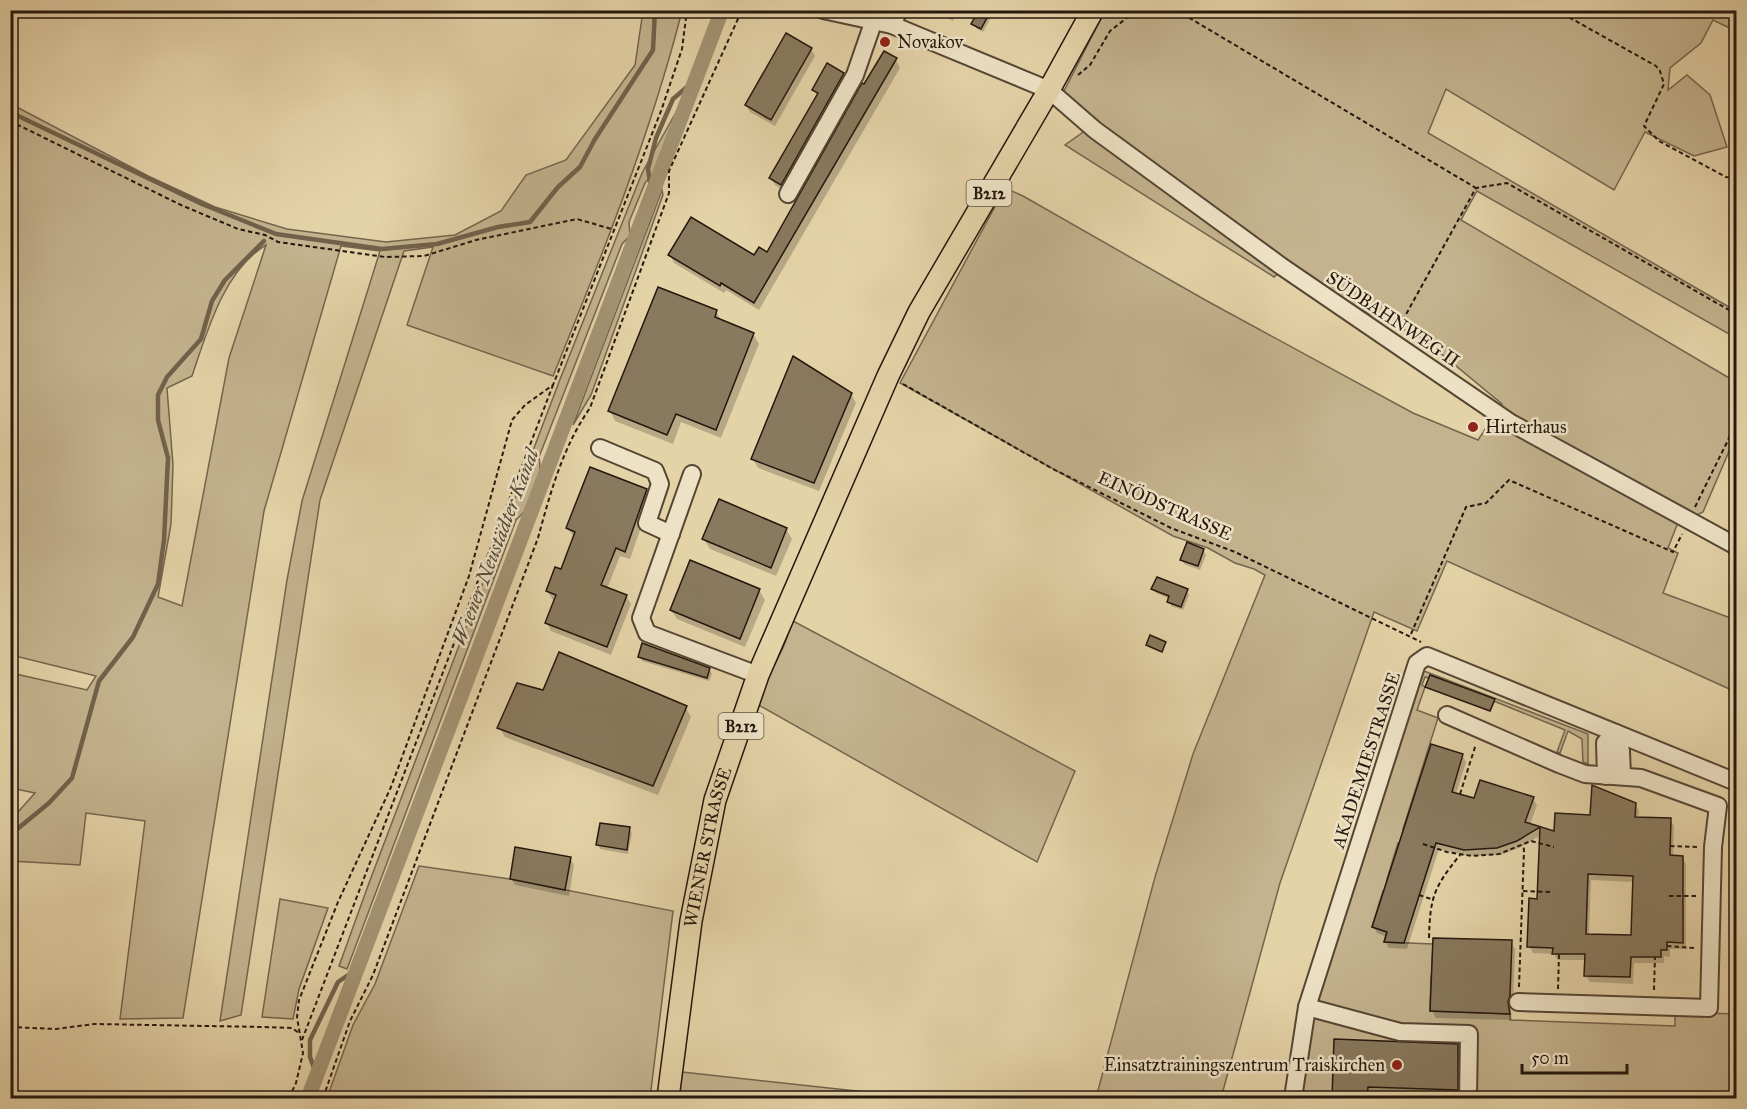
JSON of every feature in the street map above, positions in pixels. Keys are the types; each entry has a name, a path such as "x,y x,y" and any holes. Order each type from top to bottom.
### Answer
{"main road":[{"name":"B212","path":"888,376 919,312 1049,90 1093,10"},
{"name":"WIENER STRASSE","path":"668,1098 691,921 715,800 758,675 888,376"}],"street":[{"name":"SÜDBAHNWEG II","path":"823,10 874,20 896,18 1049,90 1095,130 1271,259 1511,423 1737,546"},
{"path":"788,194 855,75 874,20"},
{"path":"600,448 655,471 660,484 647,524 671,534"},
{"path":"692,474 641,618 647,633 758,675"},
{"path":"1427,657 1737,782"},
{"name":"AKADEMIESTRASSE","path":"1293,1098 1307,1007 1417,663 1427,657"},
{"path":"1447,715 1585,774 1641,778 1718,806 1713,847 1709,1008 1518,1002"},
{"path":"1614,776 1605,743 1616,733"},
{"path":"1307,1007 1400,1032 1469,1034 1468,1098"}],"path":[{"path":"302,1040 553,385 661,111 682,49 687,10"},
{"path":"323,1098 350,1021 373,975 538,538 550,495 576,428 594,398 669,193 669,171 742,10"},
{"path":"1074,80 1090,65 1110,31 1137,10"},
{"path":"1176,10 1476,188 1507,183 1737,314"},
{"path":"1556,10 1656,66 1664,84 1644,126 1659,141 1726,177 1737,178"},
{"path":"10,121 181,205 238,229 265,235 278,242 385,257 424,256 476,240 577,219 615,230"},
{"path":"1391,340 1476,188"},
{"name":"EINÖDSTRASSE","path":"888,376 1053,469 1171,528 1235,552 1411,635 1427,645 1427,657"},
{"path":"290,1098 303,1053 297,1017 299,1000 338,902 391,787 469,576 513,420 525,405 553,385"},
{"path":"1411,635 1466,507 1486,503 1509,480 1673,552 1737,424"},
{"path":"1460,794 1480,729"},
{"path":"1423,844 1460,855 1492,855 1531,841 1554,847"},
{"path":"1518,1002 1523,845"},
{"path":"1670,846 1713,847"},
{"path":"1429,938 1431,899 1442,878 1460,855"},
{"path":"1523,891 1552,892"},
{"path":"1419,895 1431,899"},
{"path":"1669,896 1712,897"},
{"path":"1667,946 1711,948"},
{"path":"1557,1003 1559,954"},
{"path":"1654,1006 1655,957"},
{"path":"10,1026 56,1029 94,1024 264,1027 292,1028 299,1033"}],"shaded area":[{"path":"643,11 682,11 640,150 607,241 553,376 407,325 433,247 404,251 320,500 241,1015 220,1021 287,580 302,501 380,251 341,246 264,511 183,1018 120,1019 145,821 86,813 80,865 11,861 11,810 18,812 35,793 11,788 11,673 87,690 96,676 11,655 11,104 148,176 215,207 287,229 386,242 455,235 501,211 526,175 566,160 635,65","holes":["266,245 229,358 182,606 158,597 171,524 173,465 167,388 192,376 211,322 228,286 251,256"]},
{"path":"1105,11 1736,11 1736,31 1713,20 1701,43 1670,68 1668,90 1687,75 1710,95 1727,147 1694,156 1645,132 1614,190 1446,89 1428,133 1736,311 1736,338 1477,191 1461,220 1736,382 1736,435 1703,512 1677,525 1668,548 1678,553 1663,593 1736,620 1736,692 1447,561 1417,631 1374,612 1280,883 1221,1098 1167,1098 1135,1092 1096,1098 1155,877 1193,754 1265,575 1235,563 1208,548 1173,536 900,383 1005,188 1413,413 1478,440 1502,404 1422,338 1280,272 1274,277 1065,145 1086,130 1064,91"},
{"path":"680,105 657,170 645,183 629,222 630,236 622,244 539,457 540,475 536,492 529,506 516,520 347,969 339,966 559,382 642,173"},
{"path":"662,190 663,195 591,395 573,425"},
{"path":"793,621 1075,771 1037,862 755,703 783,648"},
{"path":"1424,671 1588,734 1588,764 1583,762 1582,739 1568,731 1560,753 1557,752 1565,730 1430,675 1429,678 1425,677 1422,685 1425,687 1417,710 1438,718 1403,829 1404,845 1398,843 1387,879 1388,892 1383,891 1372,927 1387,932 1384,942 1433,944 1432,964 1437,965 1431,976 1430,1011 1510,1014 1510,1020 1675,1026 1675,1012 1736,1014 1736,1098 1301,1098 1313,1018"},
{"path":"419,866 510,879 673,911 650,1098 327,1098 353,1025 375,984"},
{"path":"280,899 328,908 299,989 293,1019 262,1017"},
{"path":"682,1072 921,1098 679,1098"}],"building":[{"path":"979,10 991,10 981,29 971,24"},
{"path":"786,33 812,48 771,120 745,105"},
{"path":"884,51 897,58 754,303 668,255 691,217 754,255 759,247 767,252 862,83 864,84"},
{"path":"827,63 844,73 781,185 769,178 818,93 812,90"},
{"path":"658,287 717,310 715,317 754,333 716,430 676,414 667,435 608,411"},
{"path":"793,356 852,393 814,483 751,459"},
{"path":"590,467 647,489 625,552 616,548 601,585 627,595 607,647 545,623 556,595 546,591 555,567 561,569 575,532 566,528"},
{"path":"719,499 787,528 771,568 702,539"},
{"path":"1187,542 1204,549 1198,566 1180,560"},
{"path":"690,560 760,589 740,639 670,610"},
{"path":"1157,577 1188,589 1181,607 1167,602 1169,596 1151,589"},
{"path":"1150,635 1166,642 1162,652 1146,645"},
{"path":"642,643 710,668 707,678 638,657"},
{"path":"559,652 687,706 653,786 497,728 517,683 543,690"},
{"path":"1430,675 1495,699 1490,711 1425,687"},
{"path":"1431,744 1463,754 1452,792 1474,798 1480,780 1534,797 1525,822 1554,831 1555,813 1590,815 1592,785 1636,803 1635,817 1671,818 1670,855 1683,856 1683,943 1667,942 1667,950 1661,950 1661,957 1631,957 1630,977 1584,976 1585,954 1552,954 1553,948 1527,947 1529,898 1537,899 1540,827 1517,841 1497,848 1464,850 1436,843 1404,943 1384,942 1387,932 1372,927","holes":["1588,874 1633,876 1631,935 1586,934"]},
{"path":"600,823 630,827 627,850 596,845"},
{"path":"515,847 571,857 565,890 510,879"},
{"path":"1433,938 1512,940 1508,1002 1510,1014 1430,1011"},
{"name":"Einsatztrainingszentrum Traiskirchen","path":"1334,1039 1458,1044 1458,1090 1368,1087 1367,1098 1332,1098"}],"waterway":[{"path":"10,112 202,204 276,234 382,249 437,244 498,227 530,222 558,187 580,167 595,139 653,50 655,10"},
{"name":"Wiener Neustädter Kanal","path":"308,1098 722,10"},
{"path":"652,195 648,169 656,138 673,99 695,80"},
{"path":"10,835 49,803 72,778 99,681 133,637 158,584 164,540 168,458 158,420 158,395 167,377 201,339 212,301 225,280 264,241"},
{"path":"317,1076 310,1057 310,1040 338,982 357,969"}],"place":[{"name":"Novakov","path":"885,42"},
{"name":"Hirterhaus","path":"1473,427"},
{"name":"Einsatztrainingszentrum Traiskirchen","path":"1397,1065"}]}
